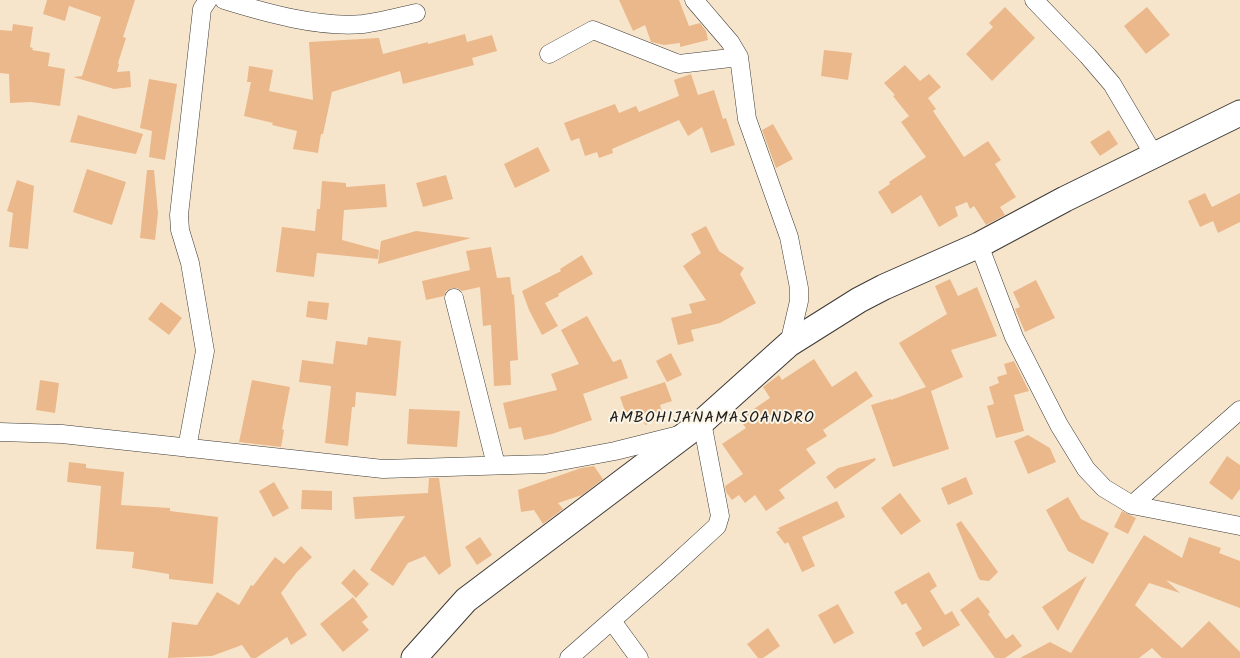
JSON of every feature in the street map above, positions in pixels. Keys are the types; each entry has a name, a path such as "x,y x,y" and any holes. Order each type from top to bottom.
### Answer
{"street":[{"path":"187,448 205,351 192,272 180,230 179,214 202,9 208,0"},
{"path":"224,0 265,12 332,24 363,24 416,13"},
{"path":"694,0 730,42 738,57 747,119 789,238 800,288 799,301 789,344"},
{"path":"1034,0 1112,84 1154,155"},
{"path":"549,54 593,30 679,64 738,57"},
{"path":"414,658 466,600 694,428 789,344 859,300 884,287 979,245 1065,198 1240,113"},
{"path":"979,245 1014,336 1060,425 1086,469 1104,488 1132,505 1240,526"},
{"path":"454,298 496,465"},
{"path":"1132,505 1240,410"},
{"path":"0,432 62,434 383,469 556,463 615,451 694,428"},
{"path":"569,658 717,526 720,516 694,428"},
{"path":"612,621 639,658"}],"building":[{"path":"47,0 135,0 123,37 126,38 117,72 130,71 131,87 114,89 73,77 82,76 101,17 69,6 65,21 43,14"},
{"path":"619,0 679,0 689,26 700,23 706,31 708,40 680,47 680,43 664,45 651,42 645,25 633,31"},
{"path":"1005,7 1035,38 992,81 966,54 993,27 989,23"},
{"path":"1147,7 1170,35 1146,54 1124,26"},
{"path":"13,24 33,27 30,47 33,48 32,50 50,53 48,66 65,69 60,106 31,102 10,103 9,74 0,73 0,30 12,31"},
{"path":"465,34 467,42 492,35 497,51 472,58 474,65 403,84 400,71 332,92 318,153 293,149 297,131 244,116 251,82 247,82 249,66 273,70 269,91 313,100 309,42 379,38 383,54"},
{"path":"824,50 852,53 848,80 821,76"},
{"path":"905,65 920,81 929,74 941,87 928,98 936,109 933,111 964,157 988,141 1001,160 995,164 1016,197 1000,207 1005,215 986,225 974,206 970,209 967,202 955,207 958,216 939,227 921,195 892,214 878,192 890,184 889,182 926,157 901,122 909,116 893,96 895,95 884,83"},
{"path":"691,74 698,95 714,90 723,119 726,118 735,145 711,153 702,127 688,136 679,120 612,149 613,153 599,158 597,152 585,156 579,138 571,141 564,123 615,104 619,113 636,106 639,112 679,96 674,80"},
{"path":"149,79 177,84 165,160 149,157 152,131 140,128"},
{"path":"78,115 143,134 136,154 70,142"},
{"path":"773,124 793,159 776,168 762,130"},
{"path":"1109,130 1118,144 1100,156 1090,142"},
{"path":"538,147 550,171 515,188 504,164"},
{"path":"87,169 126,182 112,225 73,212"},
{"path":"147,170 154,170 158,213 155,240 140,238"},
{"path":"446,175 453,199 423,207 416,183"},
{"path":"17,180 34,186 28,249 9,247 13,213 7,211"},
{"path":"322,181 346,183 346,187 385,184 387,207 344,210 342,240 379,250 378,259 317,253 314,277 276,272 282,227 315,231 317,209 320,209"},
{"path":"1205,193 1212,207 1240,193 1240,222 1218,233 1213,221 1200,227 1188,201"},
{"path":"706,226 719,251 744,268 740,274 756,303 720,323 691,330 694,341 678,345 671,318 692,313 689,304 706,300 683,266 701,253 691,234"},
{"path":"416,231 471,238 378,264 381,241"},
{"path":"491,247 497,278 510,277 512,295 514,294 518,360 510,361 511,385 494,386 491,325 483,326 480,287 462,291 452,288 446,291 444,296 426,300 422,281 470,270 466,251"},
{"path":"582,255 593,274 545,303 558,326 542,335 522,291 561,271 560,269"},
{"path":"950,279 958,296 977,287 997,336 951,350 963,377 931,391 949,449 893,467 871,405 926,387 899,343 947,314 935,286"},
{"path":"1036,280 1055,318 1025,332 1015,309 1020,307 1013,292"},
{"path":"308,301 329,303 327,320 306,317"},
{"path":"161,302 182,318 169,335 148,319"},
{"path":"587,316 613,362 621,359 628,378 583,394 592,420 552,434 524,440 521,427 509,429 503,403 557,390 551,374 579,364 561,330"},
{"path":"368,337 401,341 396,396 356,392 355,407 352,407 348,446 325,443 331,386 299,382 302,360 333,364 336,341 367,345"},
{"path":"671,353 682,375 667,382 656,361"},
{"path":"814,359 832,387 856,371 873,396 823,430 827,436 806,449 816,463 779,490 785,498 766,511 755,495 745,503 739,495 732,500 726,492 725,486 743,474 722,444 746,428 739,419 770,398 763,387 779,375 782,380"},
{"path":"1014,361 1029,391 1014,395 1024,431 996,438 987,406 994,404 989,387 999,383 997,377 1007,374 1004,364"},
{"path":"40,380 59,383 55,413 36,410"},
{"path":"252,380 290,387 282,429 284,430 281,447 239,442"},
{"path":"665,382 672,401 660,405 664,418 645,425 641,412 627,417 620,397"},
{"path":"409,409 460,411 457,447 407,444"},
{"path":"1028,435 1050,448 1056,462 1028,474 1014,441"},
{"path":"1227,456 1240,465 1240,489 1232,500 1209,483"},
{"path":"875,458 876,460 835,489 826,477 838,468"},
{"path":"69,462 86,464 86,468 124,472 121,505 170,508 170,511 218,517 213,584 169,579 169,574 132,568 134,552 96,549 101,486 67,482"},
{"path":"594,466 603,479 582,495 558,503 563,509 543,524 534,510 521,512 518,490 581,468"},
{"path":"966,477 973,494 948,505 941,488"},
{"path":"429,478 439,478 451,566 439,575 425,556 408,563 393,586 370,570 405,516 355,519 353,497 428,493"},
{"path":"274,482 289,508 273,517 259,491"},
{"path":"302,490 332,491 332,510 301,509"},
{"path":"900,493 921,521 901,535 881,508"},
{"path":"1068,497 1081,519 1109,533 1093,564 1068,551 1046,510"},
{"path":"837,501 845,517 802,537 815,566 802,572 788,542 785,544 776,532 780,530 778,528"},
{"path":"1122,511 1136,518 1128,534 1114,527"},
{"path":"961,521 998,572 989,581 980,580 978,577 956,524"},
{"path":"1144,535 1182,558 1189,537 1221,548 1219,553 1240,561 1240,608 1166,580 1180,593 1149,583 1135,605 1182,648 1209,621 1240,652 1240,658 1162,658 1152,648 1139,658 1020,658 1050,642 1071,653"},
{"path":"480,537 492,555 477,565 465,547"},
{"path":"301,546 312,557 297,572 281,593 307,635 291,645 287,637 256,658 251,658 242,645 212,656 168,658 172,622 197,625 217,592 239,605 251,585 253,586 275,557 284,564"},
{"path":"354,569 369,584 356,598 341,583"},
{"path":"929,572 937,586 930,591 945,615 952,611 960,625 923,647 915,633 922,629 906,603 902,605 894,592"},
{"path":"1087,576 1058,631 1042,607"},
{"path":"353,597 368,617 362,622 369,630 343,652 320,624"},
{"path":"978,597 990,612 988,614 1006,639 1013,634 1022,646 1005,658 995,658 960,610"},
{"path":"838,604 854,633 834,644 818,615"},
{"path":"768,628 780,646 763,658 758,658 747,644"}],"district":[{"name":"AMBOHIJANAMASOANDRO","path":"712,419"}]}
